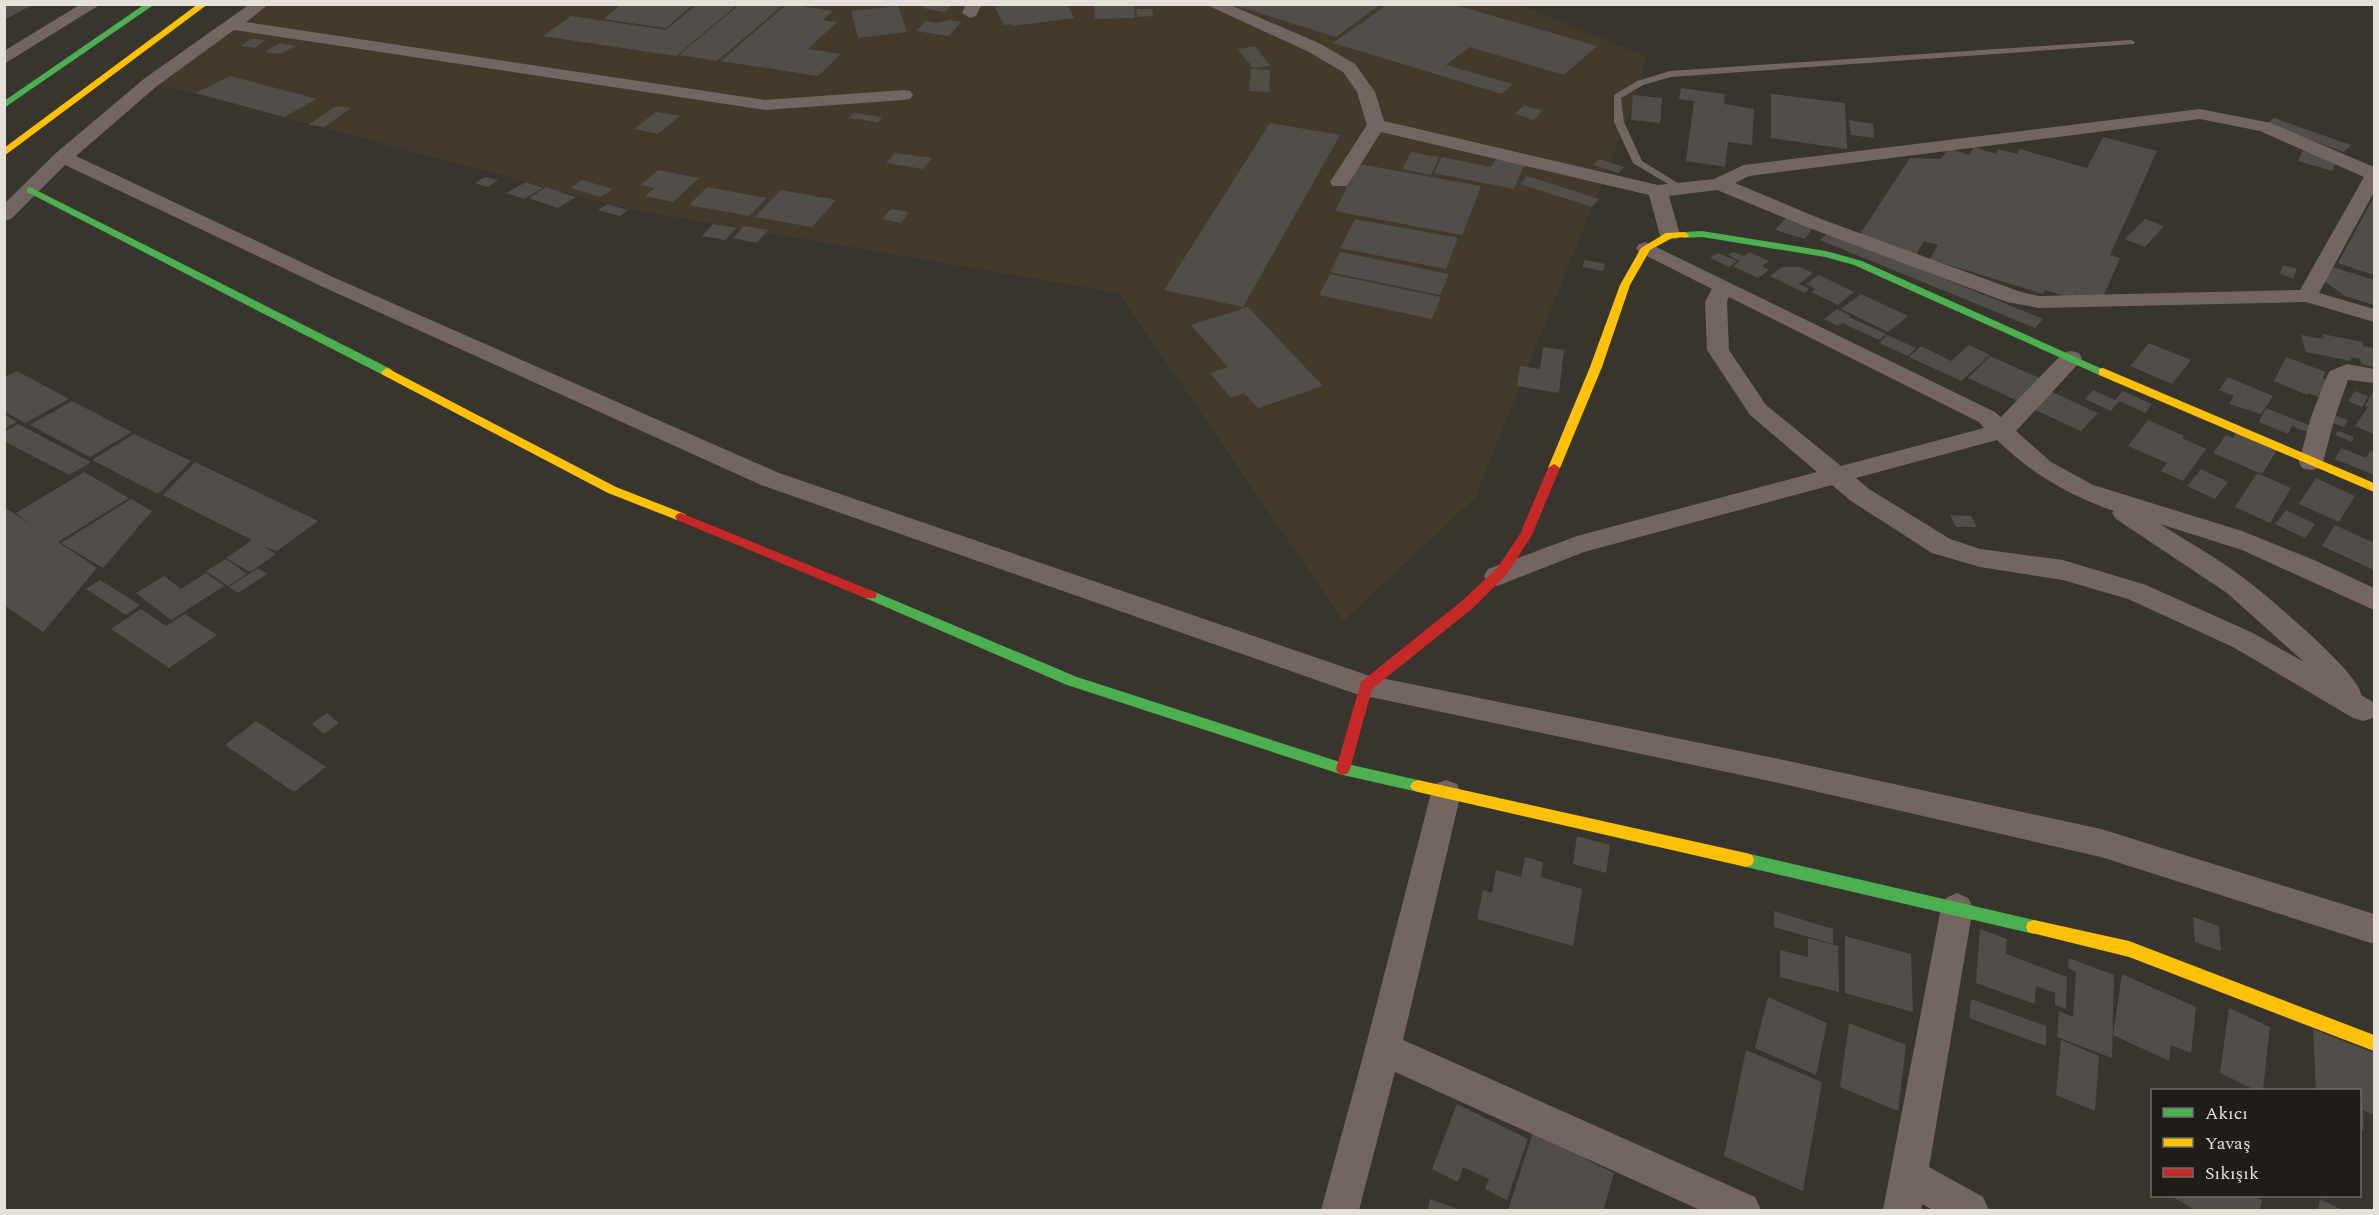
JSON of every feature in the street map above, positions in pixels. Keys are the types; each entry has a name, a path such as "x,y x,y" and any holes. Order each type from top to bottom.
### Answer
{"main road":[{"path":"5,104 151,4"},
{"path":"4,153 47,118 204,4"},
{"path":"30,190 335,345 612,490 790,561 1072,681 1343,770 1957,908 2129,950 2374,1043"},
{"path":"1343,770 1366,686 1468,604 1497,576 1526,535 1596,367 1625,285 1646,248 1670,235 1701,234 1826,254 1858,263 2071,358 2374,488"}],"street":[{"path":"4,60 93,4"},
{"path":"4,215 63,158 151,82 261,4"},
{"path":"1213,4 1315,48 1349,68 1366,92 1376,125 1340,182"},
{"path":"231,25 765,105 904,94"},
{"path":"1376,125 1668,189 1719,184 1744,171 2200,114 2265,128 2374,175 2307,296"},
{"path":"63,158 328,282 770,479 1366,686 1779,771 2101,843 2374,929"},
{"path":"1719,184 1836,231 2015,297 2039,302 2307,296 2374,316"},
{"path":"1668,189 1670,235"},
{"path":"1646,248 1987,417 2030,459 2063,481 2101,497 2231,536 2335,580 2374,600"},
{"path":"1724,287 1716,302 1718,350 1758,410 1860,495 1941,546 1980,558 2063,570 2137,592 2243,640 2369,717"},
{"path":"1497,576 1577,545 2002,431 2071,358"},
{"path":"2311,462 2323,417 2338,376 2347,371 2374,376"},
{"path":"2101,497 2236,586 2318,658 2369,717"},
{"path":"1340,1210 1383,1049 1446,793"},
{"path":"1957,908 1905,1193 1970,1210"},
{"path":"1383,1049 1742,1210"}],"lane":[{"path":"1668,189 1638,163 1619,122 1617,97 1640,83 1670,74 2131,42"}],"shaded area":[{"path":"261,4 1517,4 1646,56 1636,98 1475,498 1343,621 1119,293 628,209 151,82"}],"building":[{"path":"4,4 34,4 4,20"},
{"path":"622,4 693,4 666,28 603,19"},
{"path":"698,4 738,4 676,56 543,36 571,16 666,30"},
{"path":"740,4 784,4 717,61 679,55"},
{"path":"787,4 833,11 823,20 837,22 808,49 841,54 818,76 721,61"},
{"path":"927,4 953,4 945,12 923,8"},
{"path":"1016,4 1067,4 1074,18 1004,25 995,7"},
{"path":"1094,4 1134,4 1135,18 1095,19"},
{"path":"1230,4 1381,4 1336,37"},
{"path":"1388,4 1452,4 1597,46 1564,75 1470,47 1446,65 1513,84 1502,94 1333,43"},
{"path":"898,6 907,32 858,38 851,11"},
{"path":"1136,9 1152,9 1153,16 1137,17"},
{"path":"950,20 961,22 949,36 916,31 926,21 937,23"},
{"path":"251,39 266,40 255,48 240,46"},
{"path":"279,43 296,46 280,54 265,52"},
{"path":"1255,46 1270,66 1253,68 1238,49"},
{"path":"1251,69 1270,70 1269,92 1249,91"},
{"path":"230,76 317,99 284,117 196,93"},
{"path":"1681,88 1725,94 1724,104 1754,109 1752,145 1728,142 1725,167 1686,161 1694,101 1679,99"},
{"path":"1771,94 1845,103 1847,149 1771,138"},
{"path":"1633,95 1662,98 1660,123 1631,120"},
{"path":"1524,105 1542,111 1534,120 1515,114"},
{"path":"336,106 351,108 324,127 308,125"},
{"path":"656,112 680,116 658,134 634,129"},
{"path":"854,113 882,117 878,122 849,118"},
{"path":"2274,118 2351,145 2344,152 2266,124"},
{"path":"1849,120 1873,124 1874,138 1851,135"},
{"path":"1270,123 1340,135 1243,307 1164,290"},
{"path":"2103,137 2157,151 2110,255 2120,258 2101,302 2076,294 2074,299 2045,290 2043,294 1930,259 1938,245 1924,241 1916,255 1858,237 1910,158 1941,159 1948,148 1969,155 1974,147 1996,154 1998,149 2017,154 2020,149 2087,168"},
{"path":"2303,150 2337,160 2332,171 2298,161"},
{"path":"1411,152 1439,157 1431,175 1402,169"},
{"path":"895,153 932,158 923,169 886,163"},
{"path":"1442,157 1491,167 1496,159 1525,164 1514,189 1434,173"},
{"path":"1599,159 1624,167 1618,173 1593,165"},
{"path":"1359,164 1481,186 1462,235 1335,211"},
{"path":"658,170 699,178 673,202 645,196 655,188 641,185"},
{"path":"1527,176 1599,199 1592,207 1520,184"},
{"path":"485,177 498,180 488,187 475,183"},
{"path":"582,180 613,189 601,197 571,188"},
{"path":"526,182 543,188 524,199 506,193"},
{"path":"546,187 576,197 558,208 529,198"},
{"path":"707,187 767,198 749,216 689,205"},
{"path":"781,190 836,200 812,227 755,217"},
{"path":"2374,197 2374,275 2338,263"},
{"path":"607,204 628,210 620,216 598,210"},
{"path":"891,209 909,212 901,223 882,219"},
{"path":"1786,218 1813,227 1805,239 1775,230"},
{"path":"1355,219 1458,238 1446,269 1340,248"},
{"path":"2145,219 2164,226 2145,247 2125,239"},
{"path":"713,224 737,228 725,240 702,236"},
{"path":"744,226 768,230 757,243 733,238"},
{"path":"1829,232 2043,319 2035,328 1820,240"},
{"path":"1340,252 1449,274 1440,295 1330,272"},
{"path":"1733,252 1744,256 1749,252 1769,261 1762,266 1769,270 1758,278 1733,266 1740,261 1728,255"},
{"path":"1718,253 1737,261 1729,267 1710,258"},
{"path":"1585,260 1605,264 1603,271 1582,267"},
{"path":"2283,265 2297,269 2293,279 2280,274"},
{"path":"2330,266 2374,280 2374,305 2345,296 2324,281"},
{"path":"1782,267 1800,267 1813,273 1799,284 1809,289 1805,293 1770,276"},
{"path":"1330,274 1441,297 1432,319 1319,295"},
{"path":"1819,275 1854,292 1838,305 1811,292 1816,289 1806,284"},
{"path":"1861,294 1908,316 1888,332 1841,309"},
{"path":"1248,307 1323,386 1258,408 1244,393 1231,398 1210,373 1228,367 1191,325"},
{"path":"1837,309 1886,334 1879,340 1842,323 1838,326 1824,319"},
{"path":"2322,334 2363,342 2363,346 2374,348 2374,367 2361,364 2360,359 2350,357 2351,361 2306,352 2301,335 2324,339"},
{"path":"1887,335 1916,348 1908,356 1879,343"},
{"path":"2149,343 2191,360 2172,384 2130,366"},
{"path":"1969,345 1990,355 1961,381 1909,357 1921,346 1951,361"},
{"path":"1543,347 1564,350 1559,393 1517,386 1520,366 1540,369"},
{"path":"1990,356 2046,381 2024,404 1968,378"},
{"path":"2286,357 2326,372 2323,378 2329,380 2321,398 2308,393 2307,395 2274,381"},
{"path":"17,371 69,399 25,423 4,411 4,377"},
{"path":"2228,377 2273,396 2261,414 2229,404 2234,396 2219,390"},
{"path":"2093,390 2115,400 2123,391 2152,404 2145,413 2119,401 2111,411 2085,399"},
{"path":"2374,390 2374,434 2355,426 2368,407 2365,406"},
{"path":"2050,391 2098,413 2081,431 2033,409"},
{"path":"2355,391 2368,396 2362,407 2348,401"},
{"path":"72,401 132,432 90,457 30,425"},
{"path":"2266,408 2316,428 2313,434 2292,426 2288,434 2259,422"},
{"path":"4,414 17,422 4,429"},
{"path":"2334,415 2348,420 2344,427 2331,422"},
{"path":"2148,420 2206,449 2183,481 2161,471 2167,463 2128,446"},
{"path":"18,424 91,462 69,475 4,441 4,432"},
{"path":"2338,431 2354,437 2352,442 2335,435"},
{"path":"2236,433 2277,450 2262,474 2213,453 2226,435 2233,438"},
{"path":"134,434 191,461 158,494 92,460"},
{"path":"2341,448 2366,458 2371,450 2374,451 2374,475 2335,459"},
{"path":"195,462 318,521 277,551 264,547 276,554 250,572 226,558 252,540 163,495"},
{"path":"2201,469 2228,482 2215,499 2187,486"},
{"path":"84,472 129,498 58,542 97,568 43,632 4,605 4,507 30,524 16,513"},
{"path":"2257,473 2291,488 2270,523 2235,507"},
{"path":"2316,478 2355,496 2339,522 2299,504"},
{"path":"131,499 152,511 103,568 61,543"},
{"path":"2286,510 2315,524 2305,538 2275,524"},
{"path":"1950,515 1971,516 1977,527 1956,527"},
{"path":"2335,525 2374,543 2374,570 2322,546"},
{"path":"226,559 247,574 228,586 206,571"},
{"path":"258,568 267,574 238,593 229,587"},
{"path":"206,573 224,586 171,620 136,593 164,576 181,589"},
{"path":"100,580 140,605 126,615 86,589"},
{"path":"141,609 166,626 185,614 217,635 169,668 111,629"},
{"path":"327,713 339,723 324,734 312,724"},
{"path":"256,721 326,767 294,792 225,745"},
{"path":"1577,836 1610,845 1606,873 1573,864"},
{"path":"1525,857 1543,862 1541,877 1582,889 1573,946 1477,919 1483,890 1492,893 1496,870 1521,877"},
{"path":"1774,911 1833,929 1833,944 1774,927"},
{"path":"2193,917 2219,926 2221,951 2195,942"},
{"path":"1980,929 2007,939 2006,954 2067,977 2066,1009 2055,1005 2055,993 2036,986 2035,1004 1976,983"},
{"path":"1845,936 1911,954 1913,1012 1845,993"},
{"path":"1808,938 1838,946 1839,992 1780,977 1780,950 1808,957"},
{"path":"2069,958 2114,975 2112,1058 2057,1037 2059,1011 2073,1017 2076,972 2068,968"},
{"path":"2122,974 2196,1007 2191,1053 2171,1045 2169,1061 2113,1035"},
{"path":"1768,997 1827,1023 1816,1075 1755,1048"},
{"path":"1971,999 2046,1026 2046,1046 1969,1018"},
{"path":"2229,1008 2270,1027 2263,1089 2253,1089 2220,1073"},
{"path":"1849,1023 1906,1045 1898,1111 1840,1087"},
{"path":"2313,1029 2374,1053 2374,1115 2363,1110 2364,1130 2361,1128 2361,1089 2316,1089"},
{"path":"2061,1040 2099,1056 2095,1111 2056,1095"},
{"path":"1746,1050 1822,1082 1803,1191 1724,1156"},
{"path":"1457,1104 1528,1139 1507,1200 1485,1189 1489,1179 1463,1167 1458,1182 1432,1169"},
{"path":"1534,1129 1587,1154 1585,1159 1614,1173 1604,1208 1610,1210 1508,1210"},
{"path":"2173,1197 2255,1197 2262,1200 2260,1210 2195,1210"},
{"path":"1430,1199 1460,1210 1428,1210"},
{"path":"2320,1199 2342,1210 2318,1210"}],"traffic: fast":[{"path":"4,105 151,4"},
{"path":"30,190 387,372"},
{"path":"1684,235 1702,234 1826,254 1858,263 2103,372"},
{"path":"870,595 1072,681 1343,769 1418,786"},
{"path":"1746,860 2034,927"}],"traffic: slow":[{"path":"4,153 204,4"},
{"path":"1554,468 1596,367 1625,285 1646,248 1670,235 1684,235"},
{"path":"387,372 612,490 681,517"},
{"path":"2103,372 2374,488"},
{"path":"1418,786 1746,860"},
{"path":"2034,927 2129,949 2374,1043"}],"traffic: jam":[{"path":"1343,769 1366,686 1468,604 1502,571 1526,535 1554,468"},
{"path":"681,517 870,595"}]}
